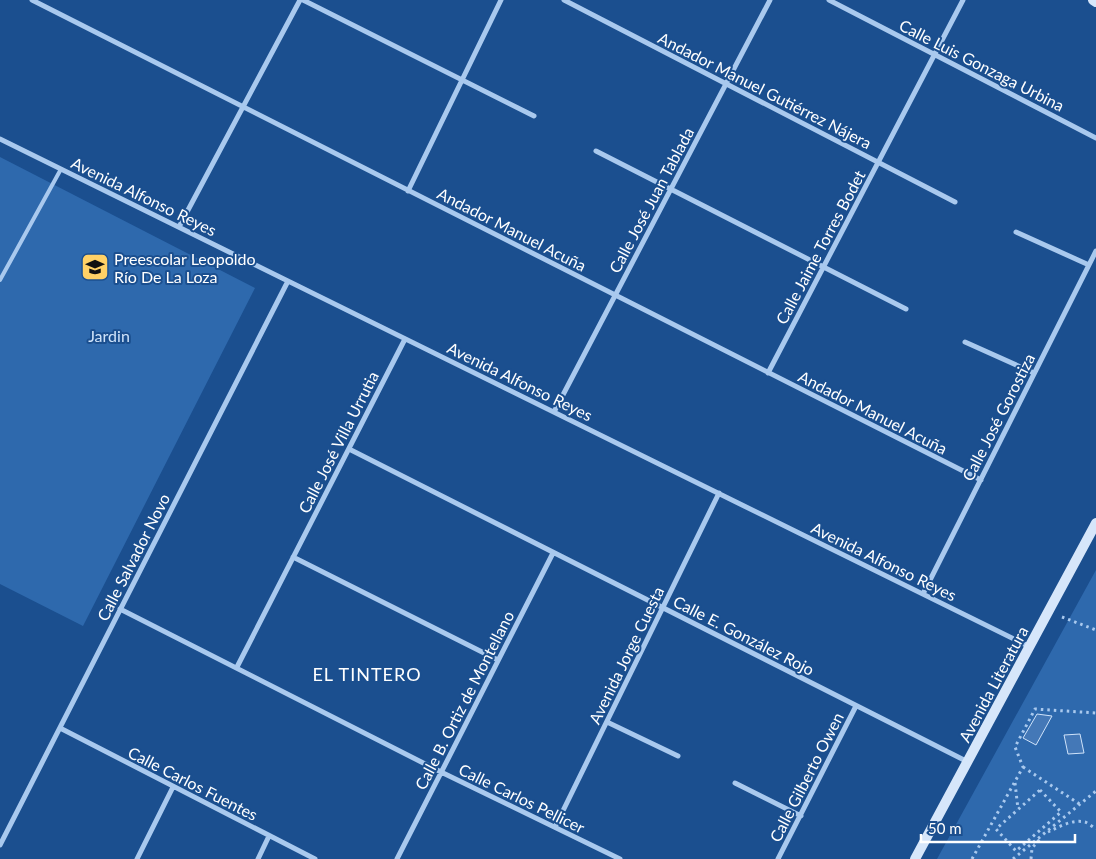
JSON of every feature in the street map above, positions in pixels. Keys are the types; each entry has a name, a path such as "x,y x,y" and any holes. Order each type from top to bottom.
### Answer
{"street":[{"name":"Andador Manuel Acuña","path":"32,0 980,480"},
{"path":"179,227 301,0 534,116"},
{"path":"408,191 501,0"},
{"name":"Andador Manuel Gutiérrez Nájera","path":"564,0 955,202"},
{"name":"Calle José Juan Tablada","path":"554,412 770,0"},
{"name":"Calle Luis Gonzaga Urbina","path":"829,0 1096,138"},
{"name":"Calle Jaime Torres Bodet","path":"768,373 963,0"},
{"name":"Avenida Alfonso Reyes","path":"0,139 1030,647"},
{"path":"596,151 906,309"},
{"path":"1016,232 1088,265"},
{"name":"Calle José Gorostiza","path":"923,594 1096,251"},
{"name":"Calle Salvador Novo","path":"0,845 288,281"},
{"name":"Calle José Villa Urrutia","path":"237,667 405,339"},
{"path":"966,342 1034,373"},
{"name":"Calle E. González Rojo","path":"349,449 968,763"},
{"name":"Avenida Jorge Cuesta","path":"555,828 720,494"},
{"name":"Avenida Literatura","path":"915,859 1096,523"},
{"name":"Calle B. Ortiz de Montellano","path":"397,859 554,553"},
{"path":"293,557 498,660"},
{"name":"Calle Carlos Pellicer","path":"120,609 441,772 620,859"},
{"name":"Calle Gilberto Owen","path":"778,859 856,706"},
{"path":"607,722 678,756"},
{"name":"Calle Carlos Fuentes","path":"60,728 315,859"},
{"path":"735,783 800,816"},
{"path":"137,859 173,787"},
{"path":"258,859 269,836"}],"lane":[{"path":"0,280 61,169"}],"path":[{"path":"1047,612 1096,630"},
{"path":"1081,805 1023,767 1015,747 1035,709 1096,713"},
{"path":"972,859 1023,767"},
{"path":"1015,781 1018,809"},
{"path":"1040,790 1061,812 1016,851 996,829 1018,809 1040,790"},
{"path":"1013,859 1096,791"},
{"path":"1031,859 1032,848 1044,834 1064,824 1085,822 1096,829"}],"green space":[{"name":"Jardin","path":"0,157 255,288 83,626 0,584"},
{"path":"1096,570 1096,859 937,859"}],"building":[{"path":"1037,714 1052,716 1036,745 1023,738"},
{"path":"1080,734 1084,753 1068,754 1064,735"}],"place":[{"name":"Preescolar Leopoldo Río De La Loza","path":"95,267"}],"district":[{"name":"EL TINTERO","path":"367,674"}]}
